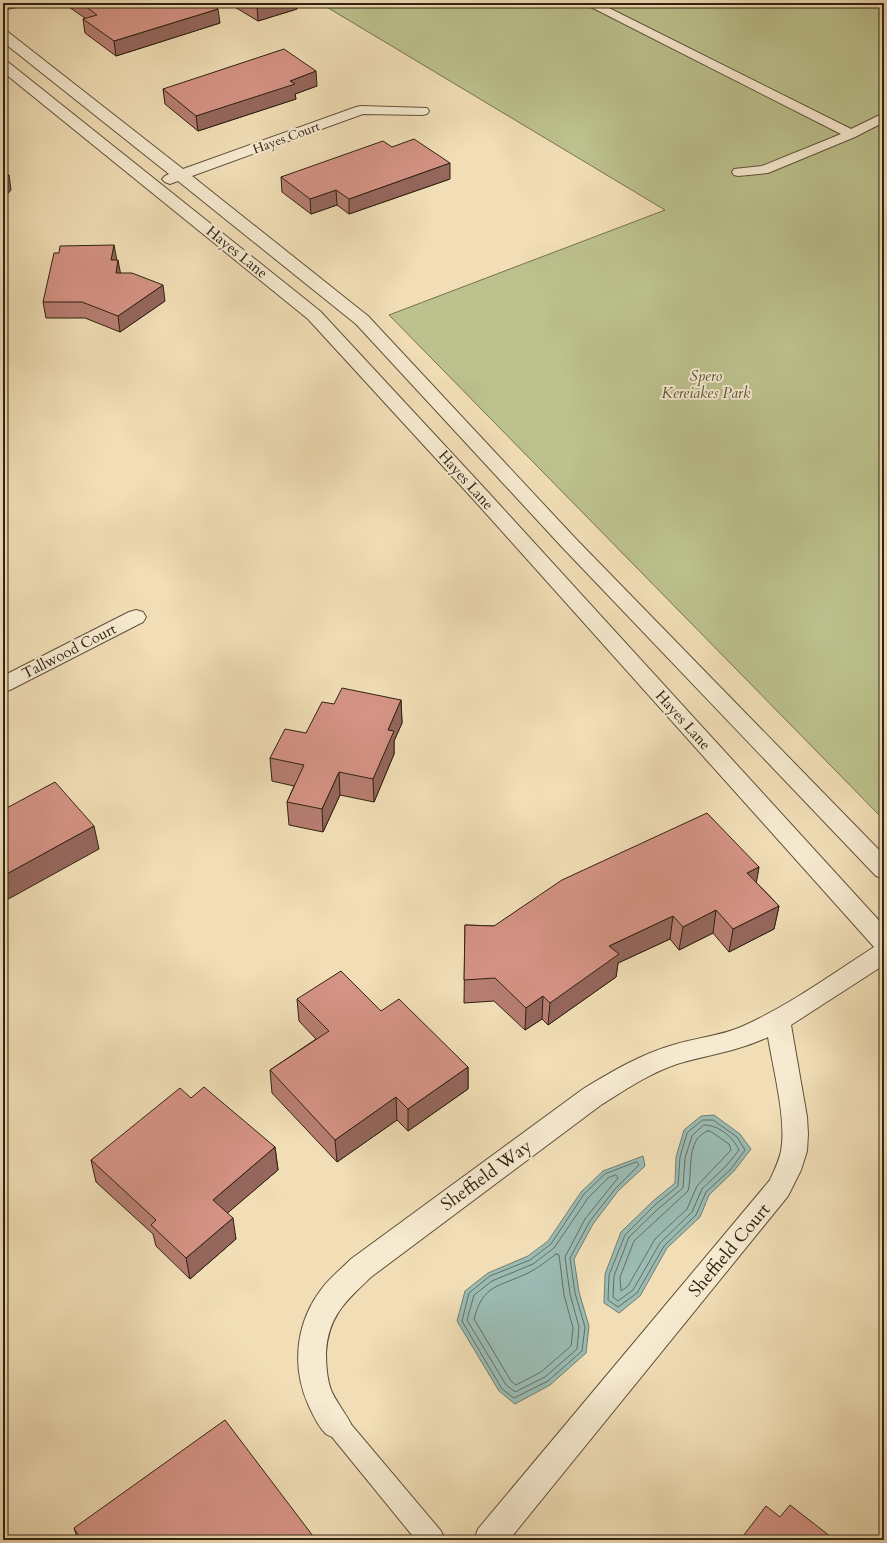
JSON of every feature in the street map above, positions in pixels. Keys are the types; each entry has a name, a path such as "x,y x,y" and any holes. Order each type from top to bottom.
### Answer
{"street":[{"path":"3,6 15,3"},
{"name":"Hayes Lane","path":"3,35 362,320 569,543 884,870"},
{"name":"Hayes Lane","path":"3,65 303,305 318,319 496,512 884,942"},
{"name":"Hayes Court","path":"154,185 361,110 422,111"},
{"name":"Tallwood Court","path":"3,685 136,617"},
{"path":"778,1021 884,953"},
{"name":"Sheffield Way","path":"336,1424 326,1408 314,1382 312,1346 316,1328 323,1311 333,1296 361,1268 592,1097 625,1077 658,1060 744,1038 778,1021"},
{"name":"Sheffield Court","path":"489,1540 610,1390 739,1238 778,1188 788,1170 794,1152 795,1134 794,1117 778,1021"}],"lane":[{"path":"591,3 851,134"},
{"path":"738,172 764,170 851,134 884,117"},
{"path":"336,1424 432,1540"}],"green space":[{"name":"Spero Kereiakes Park","path":"320,3 884,3 884,820 389,315 665,210"}],"water":[{"path":"714,1115 740,1134 751,1149 734,1171 709,1195 700,1217 667,1248 640,1296 619,1313 604,1303 605,1274 621,1232 653,1201 675,1183 676,1157 684,1130 701,1116"},
{"path":"643,1156 645,1166 618,1191 593,1224 574,1259 579,1292 589,1326 586,1353 550,1385 515,1404 499,1391 457,1321 465,1291 488,1273 528,1256 548,1241 581,1192 603,1171"}],"building":[{"path":"81,3 211,3 218,9 114,41 83,19 97,15"},
{"path":"250,3 269,3 257,7"},
{"path":"284,49 316,71 290,81 295,84 196,116 163,89"},
{"path":"414,139 450,163 349,199 336,190 310,199 281,177 383,141 392,147"},
{"path":"3,174 9,175 3,180"},
{"path":"114,245 111,260 118,260 116,273 132,273 163,285 118,316 82,302 43,302 54,253 59,253 60,246"},
{"path":"342,688 401,700 388,730 394,731 373,779 339,772 322,809 287,802 304,765 270,758 285,729 306,733 322,702 334,704"},
{"path":"55,782 94,826 3,876 3,810"},
{"path":"707,813 759,867 747,873 779,906 733,929 716,910 683,927 673,916 609,946 619,954 550,1003 543,996 526,1008 495,978 464,980 465,925 494,926 562,880"},
{"path":"341,971 381,1011 399,999 468,1067 408,1109 396,1097 335,1140 270,1070 329,1031 297,999"},
{"path":"204,1087 275,1147 213,1200 233,1218 186,1258 151,1225 156,1220 91,1160 180,1088 191,1098"},
{"path":"225,1420 316,1540 81,1540 74,1528"},
{"path":"790,1505 835,1540 740,1540 766,1506 780,1517"}]}
